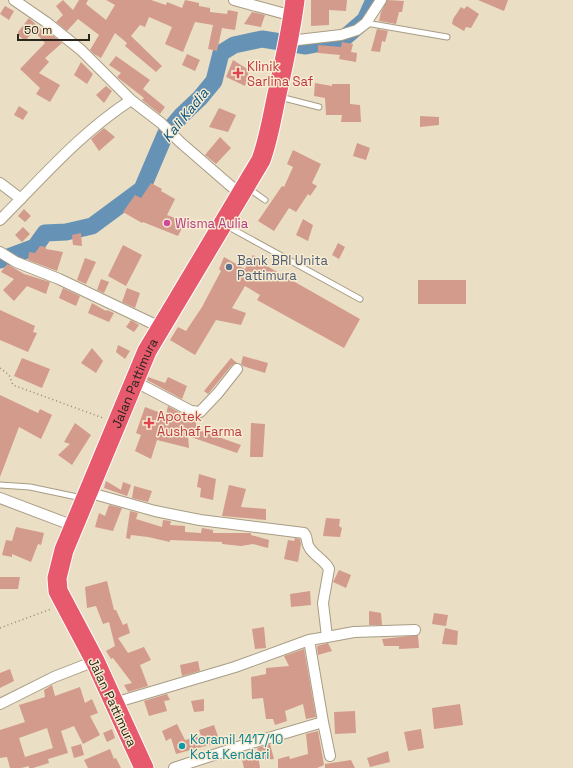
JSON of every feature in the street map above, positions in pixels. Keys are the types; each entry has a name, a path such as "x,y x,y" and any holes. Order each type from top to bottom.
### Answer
{"highway":[{"name":"Jalan Pattimura","path":"144,768 95,661 58,591 57,578 64,550 147,350 261,160 267,144 291,29"}],"street":[{"path":"14,0 46,22 81,50 131,100 161,124 180,142 243,190"},
{"path":"234,0 291,29 341,35 357,30 366,23 381,0"},
{"path":"0,220 81,137 106,116 131,100"},
{"path":"0,182 21,199"},
{"path":"0,252 16,262 59,278 160,327"},
{"path":"134,381 191,411 200,412 237,370"},
{"path":"86,496 200,520 306,534 309,547 327,564 328,569 323,603 328,637"},
{"path":"0,498 74,526"},
{"path":"114,703 234,667 310,640 354,632 415,630"},
{"path":"310,640 330,756"},
{"path":"0,704 54,677 95,661"},
{"path":"174,768 241,746 323,722"}],"lane":[{"path":"366,23 447,37"},
{"path":"277,96 319,107"},
{"path":"243,190 264,200"},
{"path":"222,224 360,299"},
{"path":"0,485 30,487 86,496"}],"path":[{"path":"0,368 9,375 13,384 116,424"},
{"path":"0,628 65,606"}],"building":[{"path":"63,0 73,10 79,0 88,0 86,4 106,20 115,5 106,0 151,0 166,5 167,2 182,8 185,0 199,3 199,6 210,8 210,12 227,14 228,10 238,12 235,30 222,28 217,51 208,49 213,25 195,22 183,52 165,44 172,27 149,17 145,27 140,25 131,36 162,66 156,72 125,46 127,43 115,33 101,58 94,54 90,50 99,35 78,19 67,31 56,22 63,15 56,6"},
{"path":"311,0 347,0 346,11 329,10 329,25 311,26"},
{"path":"387,0 404,1 402,12 399,12 396,24 379,21 381,12"},
{"path":"478,0 508,0 504,11"},
{"path":"5,6 14,11 9,20 0,14"},
{"path":"467,6 479,14 471,28 466,27 464,31 452,24 453,19 461,7 464,9"},
{"path":"252,12 265,15 261,27 244,24"},
{"path":"29,18 44,32 46,30 62,43 45,58 49,62 39,73 60,85 50,102 36,94 40,88 20,69 45,43 34,31 25,41 18,35 18,32"},
{"path":"377,29 388,31 385,42 382,41 380,52 371,51"},
{"path":"342,42 353,44 351,52 357,53 356,62 339,59 340,55 318,53 318,45 341,47"},
{"path":"187,54 200,60 195,71 182,65"},
{"path":"116,56 150,80 143,89 165,107 160,114 142,100 144,98 117,77 121,73 109,65"},
{"name":"Klinik Sarlina Saf","path":"233,60 249,70 245,86 226,77"},
{"path":"81,62 93,74 87,84 74,75"},
{"path":"315,83 332,86 332,84 350,84 350,104 360,105 361,122 341,122 342,115 326,115 325,98 314,96"},
{"path":"106,86 112,91 104,103 96,95"},
{"path":"19,106 28,112 23,120 14,115"},
{"path":"219,108 236,115 228,132 209,127"},
{"path":"420,116 439,117 439,125 420,127"},
{"path":"104,128 115,137 99,151 91,139"},
{"path":"220,137 231,148 216,164 205,155"},
{"path":"357,143 370,148 366,160 353,156"},
{"path":"293,150 321,164 312,183 317,186 310,196 308,194 296,212 289,208 274,231 258,221 282,186 284,187 293,167 287,164"},
{"path":"151,183 175,199 167,215 185,222 178,236 143,222 142,223 123,212 135,195 141,198"},
{"path":"24,209 31,216 25,222 18,216"},
{"path":"303,219 313,225 308,241 296,235"},
{"path":"23,227 30,234 22,242 15,235"},
{"path":"81,233 82,246 73,245 72,235"},
{"path":"338,243 345,247 339,259 332,255"},
{"path":"123,245 142,255 126,286 108,276"},
{"path":"40,246 46,247 46,249 63,252 57,271 28,260 29,252 35,253"},
{"path":"253,255 266,263 265,265 360,319 344,348 257,300 260,295 245,286 232,308 246,313 241,325 216,320 195,355 170,340 178,327 186,331 202,307 221,271 219,269 224,257 245,269"},
{"path":"85,258 96,262 86,284 77,280"},
{"path":"7,264 24,274 50,282 46,294 27,286 14,301 3,290 14,279 1,272"},
{"path":"101,279 109,282 104,293 97,290"},
{"path":"418,280 466,280 466,304 418,304"},
{"path":"63,288 80,296 76,306 59,298"},
{"path":"127,288 140,293 135,308 122,302"},
{"path":"92,303 106,311 107,310 114,313 109,322 88,313"},
{"path":"0,310 35,326 33,332 37,333 28,352 0,340"},
{"path":"131,320 139,325 134,332 126,327"},
{"path":"118,345 130,351 125,359 116,352"},
{"path":"92,348 103,361 96,373 81,363"},
{"path":"243,356 268,363 265,373 243,366 241,364"},
{"path":"22,358 50,369 42,388 14,376"},
{"path":"231,358 237,363 232,365 208,394 204,391"},
{"path":"148,377 165,383 168,377 187,386 182,399 147,380"},
{"path":"0,395 38,413 40,409 52,415 41,439 19,427 0,477"},
{"path":"168,406 188,417 196,418 196,429 241,445 237,453 188,436 189,448 157,440 151,459 135,451 141,435 136,433 145,407 166,415"},
{"path":"75,423 91,435 72,465 58,455 70,444 64,442"},
{"path":"251,423 265,424 263,457 250,457"},
{"path":"199,474 216,479 213,500 200,497 201,488 197,487"},
{"path":"106,481 121,490 123,482 131,485 127,496 104,488"},
{"path":"229,485 246,489 241,507 266,509 266,520 222,516"},
{"path":"134,486 152,491 148,502 132,498"},
{"path":"109,505 122,508 113,531 95,527 99,513 105,516"},
{"path":"130,511 138,513 136,519 162,527 163,520 171,521 170,525 185,526 185,532 201,533 202,528 213,530 213,533 251,533 251,535 269,540 268,548 253,544 241,546 222,544 222,542 170,540 170,542 131,535 130,539 126,538"},
{"path":"326,518 340,519 339,526 342,528 340,537 323,536"},
{"path":"16,527 44,533 41,545 38,544 31,562 12,554 12,557 2,555 6,540 12,541"},
{"path":"295,538 300,539 301,544 298,562 284,559 288,540 294,541"},
{"path":"339,570 351,575 346,588 333,582"},
{"path":"0,577 20,577 18,589 0,589"},
{"path":"107,581 114,610 116,610 123,625 127,623 130,633 118,638 128,653 144,647 151,660 140,665 148,686 128,692 124,685 132,683 106,651 115,646 109,622 103,624 96,606 87,608 85,587"},
{"path":"310,591 311,605 291,607 290,594"},
{"path":"369,611 381,613 382,625 369,625"},
{"path":"434,613 448,615 446,626 432,624"},
{"path":"264,627 266,648 255,649 252,629"},
{"path":"445,628 458,631 457,645 442,644"},
{"path":"418,635 419,648 399,649 399,646 384,646 382,639"},
{"path":"328,643 332,651 318,655 317,646"},
{"path":"304,649 316,717 306,719 303,704 285,711 287,721 275,725 273,719 266,719 263,698 252,699 251,677 266,674 266,668 289,666 284,656"},
{"path":"198,661 200,671 182,676 180,665"},
{"path":"10,669 14,681 0,688 0,673"},
{"path":"52,685 55,696 80,687 85,703 92,699 98,713 90,716 100,735 83,744 74,726 61,731 68,753 48,759 49,763 33,768 29,768 29,766 10,768 7,757 0,758 0,730 25,722 19,705 45,697 44,690","holes":["47,728 53,748 25,757 19,738"]},
{"path":"167,694 170,700 164,701 167,711 149,716 144,701"},
{"path":"204,699 204,711 194,712 191,701"},
{"path":"460,704 463,725 434,729 432,708"},
{"path":"355,711 356,733 335,734 334,712"},
{"path":"177,724 185,740 201,736 199,730 214,725 220,742 176,754 171,738 166,741 162,731"},
{"path":"112,729 115,738 107,742 103,733"},
{"path":"421,729 424,748 408,751 404,732"},
{"path":"318,731 324,765 317,768 278,768 278,759 289,756 290,759 308,754 306,734"},
{"path":"81,744 84,755 74,758 71,747"},
{"path":"270,744 274,759 261,760 257,748"},
{"path":"110,749 114,759 116,758 121,768 88,768 84,760"},
{"path":"388,751 390,762 370,767 367,758"},
{"path":"258,755 260,768 244,768 242,760"},
{"path":"351,760 355,768 325,768 325,764"}],"waterway":[{"name":"Kali Kadia","path":"0,260 35,247 45,233 66,232 92,226 142,189 165,135 214,81 221,53 234,45 262,39 306,46 343,39 365,20 374,0"}],"place":[{"name":"Klinik Sarlina Saf","path":"238,73"},
{"name":"Wisma Aulia","path":"167,223"},
{"name":"Bank BRI Unita Pattimura","path":"229,267"},
{"name":"Apotek Aushaf Farma","path":"149,423"},
{"name":"Koramil 1417/10 Kota Kendari","path":"182,746"}]}
